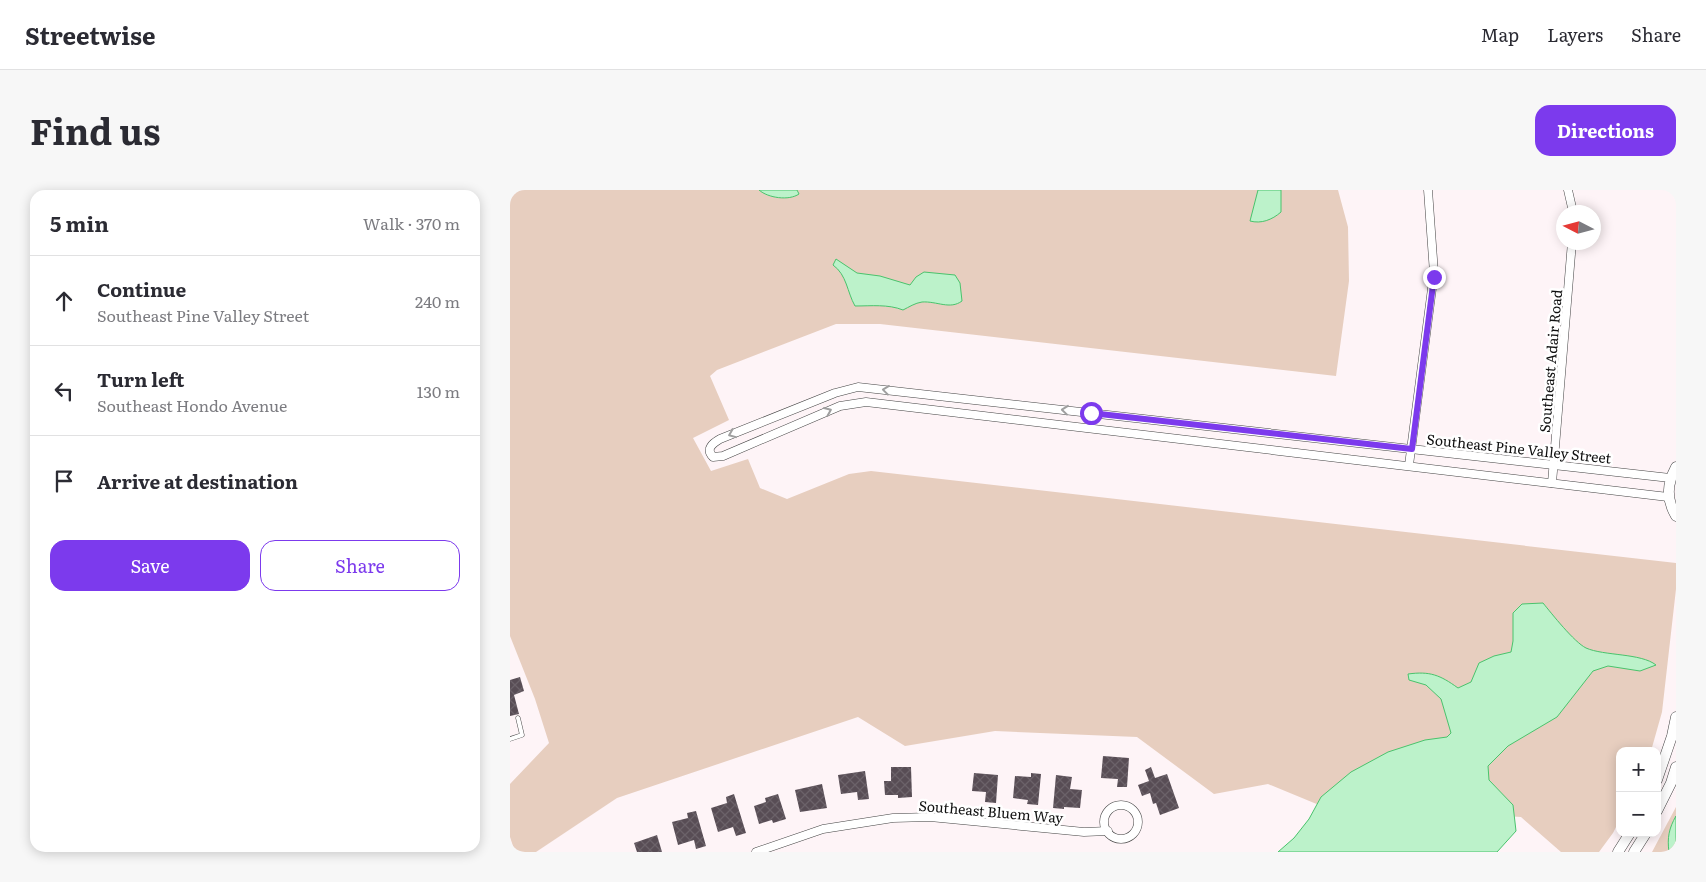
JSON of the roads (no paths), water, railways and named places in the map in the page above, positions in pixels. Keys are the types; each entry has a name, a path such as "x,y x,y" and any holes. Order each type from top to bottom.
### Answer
{"street":[{"path":"1410,465 1434,273 1428,190"},
{"path":"1568,190 1572,205"},
{"name":"Southeast Adair Road","path":"1552,483 1571,250"},
{"name":"Southeast Pine Valley Street","path":"1668,497 866,402 840,406 716,458 710,454 710,446 720,439 847,389 867,388 1670,478"},
{"path":"913,394 915,408"},
{"path":"1081,427 1082,412"},
{"path":"1244,446 1245,430"},
{"path":"1676,467 1670,478 1668,497 1671,508 1676,516"},
{"path":"1661,768 1676,717"},
{"path":"1661,802 1671,783 1676,767"},
{"name":"Southeast Bluem Way","path":"756,852 823,829 893,818 930,817 1084,832 1108,832 1116,838 1127,838 1132,835 1138,825 1138,820 1133,810 1124,805 1118,805 1109,811 1105,821 1108,832"},
{"path":"1618,852 1627,837"},
{"path":"1634,852 1643,837"}],"lane":[{"path":"510,739 522,735 518,718"}]}
